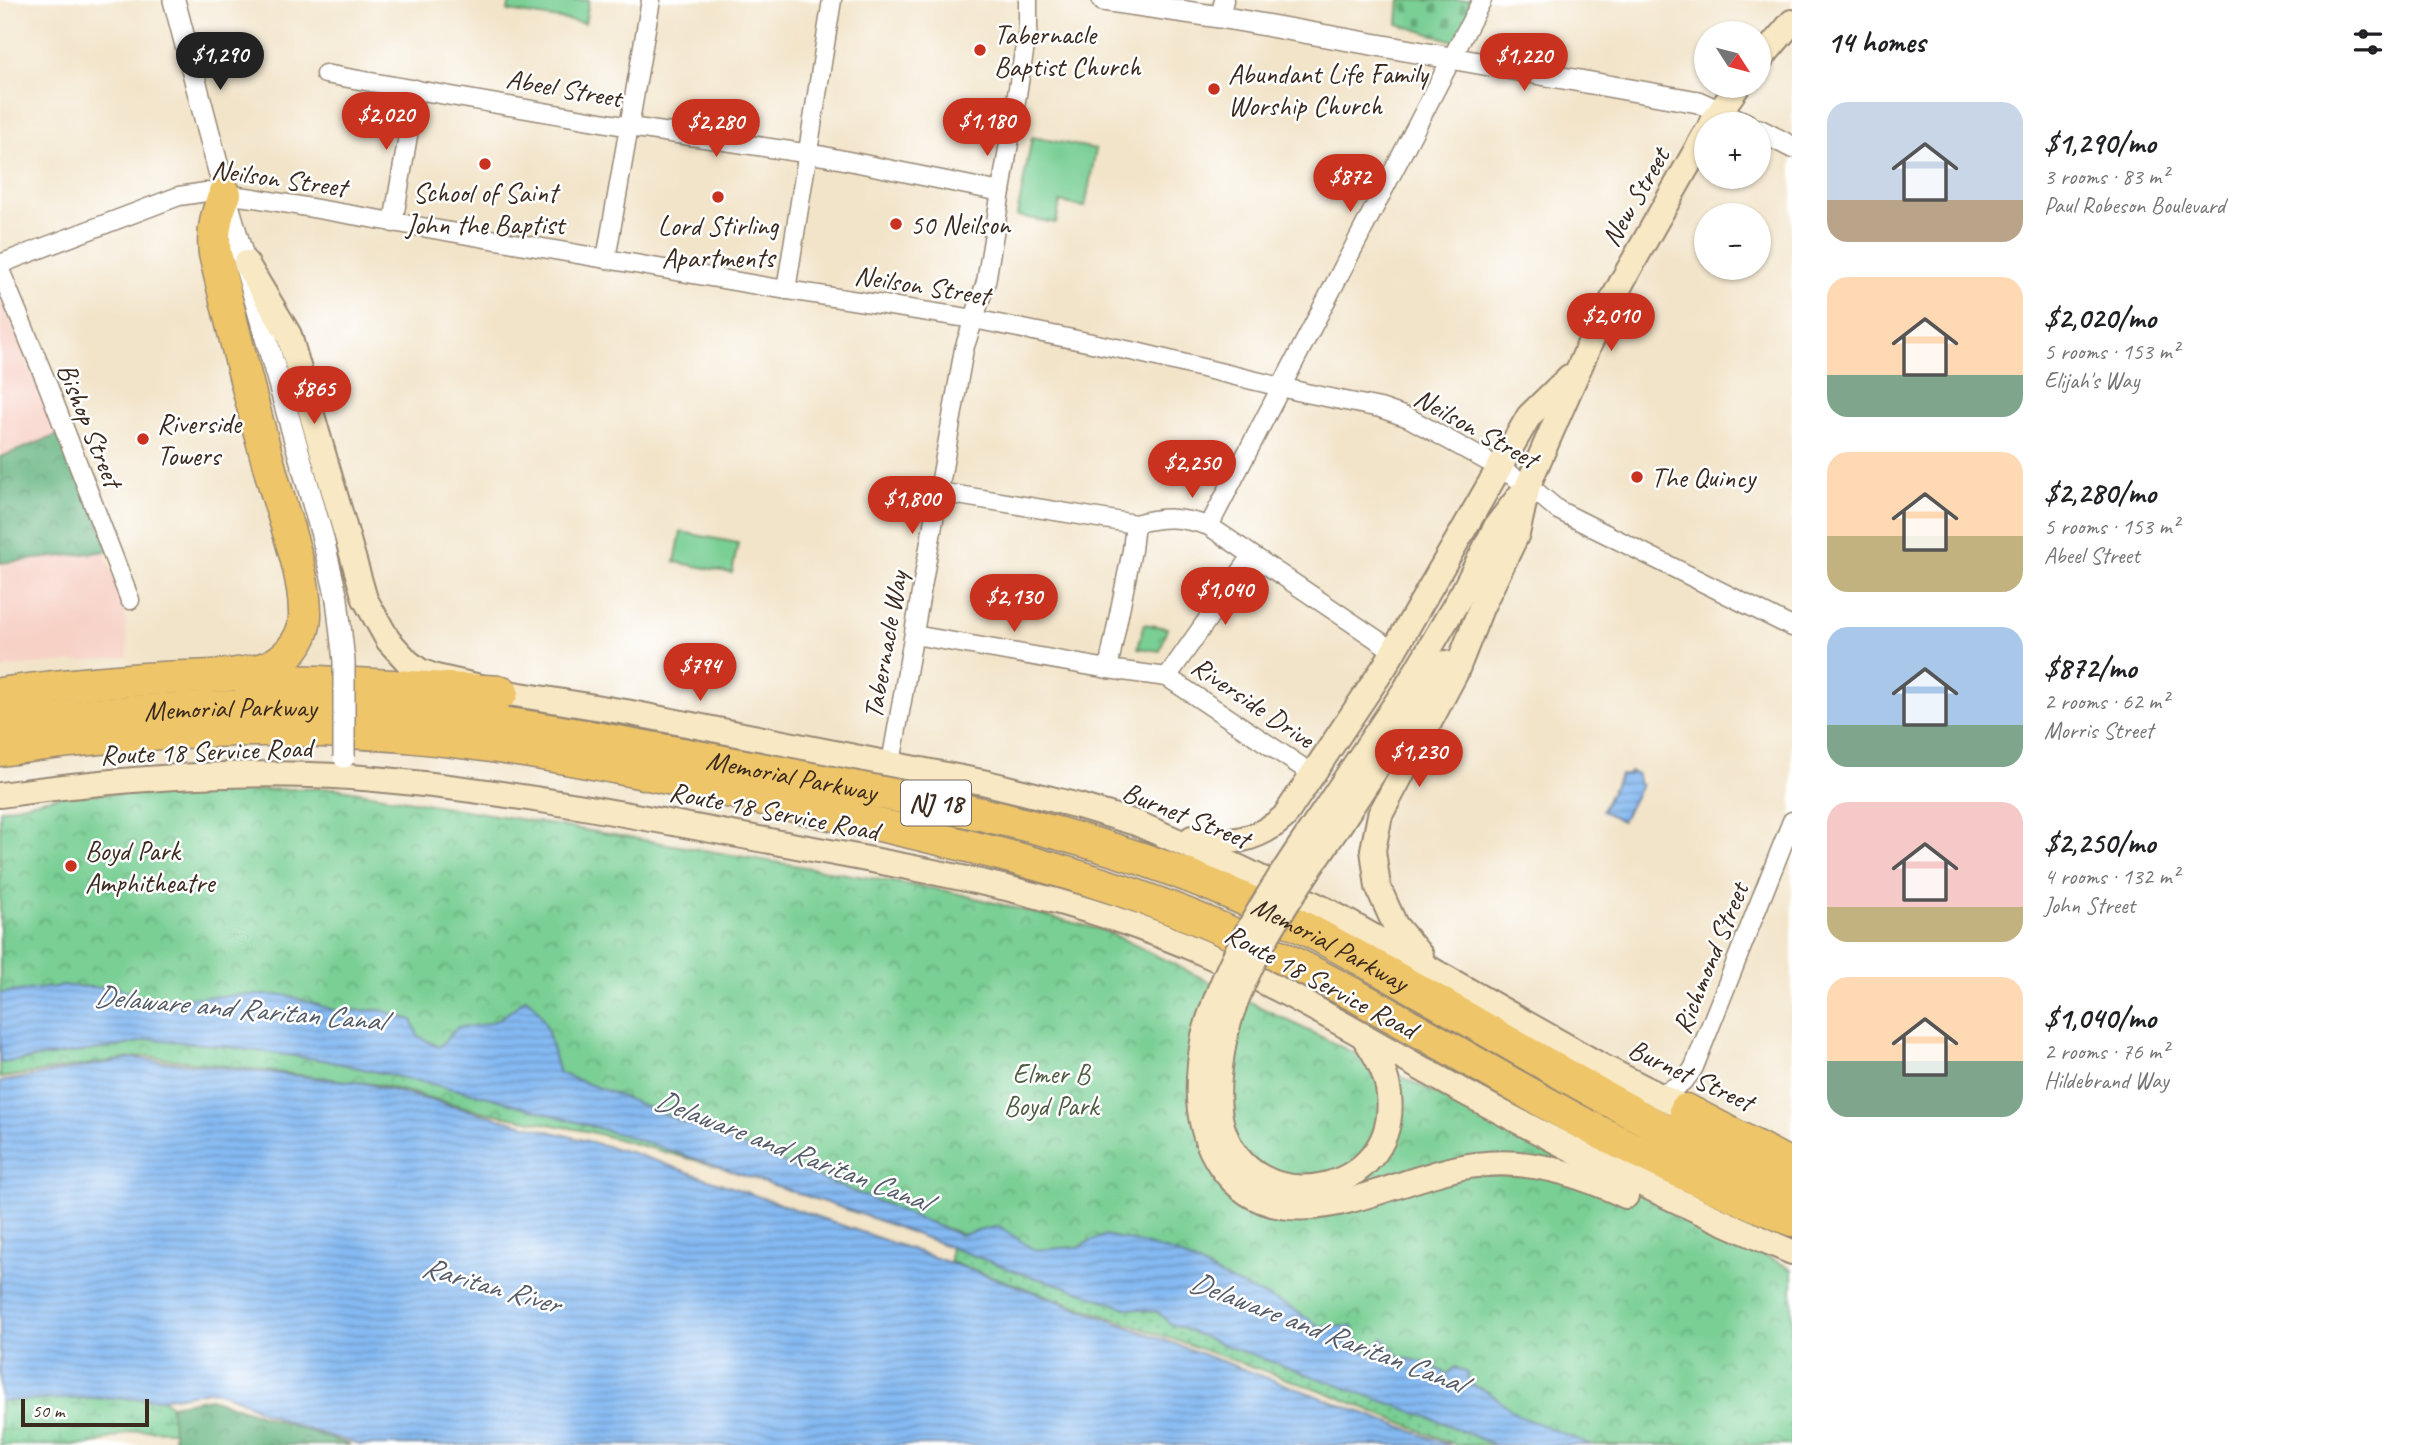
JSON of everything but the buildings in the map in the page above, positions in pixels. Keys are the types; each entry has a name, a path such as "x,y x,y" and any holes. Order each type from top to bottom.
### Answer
{"highway":[{"path":"0,694 91,683 249,671 273,665 292,650 300,636 305,621 299,573 247,388 215,254 215,222 225,194"},
{"path":"193,677 502,692"},
{"name":"Memorial Parkway","path":"0,725 117,711 219,706 323,707 411,713 577,735 912,798 1031,825 1138,857 1207,883 1274,913 1336,945 1653,1125 1792,1191"},
{"name":"Memorial Parkway","path":"0,750 130,734 243,731 331,733 450,741 584,761 995,851 1130,892 1229,932 1365,1002 1632,1149 1792,1220"},
{"path":"1686,1110 1792,1166"}],"main road":[{"path":"1771,47 1792,22"},
{"name":"New Street","path":"1528,485 1579,366 1624,278 1694,154"},
{"name":"Burnet Street","path":"246,263 289,335 360,586 382,632 401,656 421,671 502,692 626,712 891,763 1018,790 1136,823 1280,887 1439,973 1654,1095 1792,1152"},
{"name":"New Street","path":"1136,823 1213,842 1246,839 1269,830 1284,817 1394,651 1529,416 1579,366"},
{"path":"1439,973 1412,947 1388,913 1375,876 1374,837 1385,803 1455,674 1481,608 1517,534 1528,485"},
{"path":"1331,819 1464,590 1497,526 1528,485"},
{"path":"1364,1036 1387,1082 1390,1104 1388,1125 1379,1145 1357,1170 1337,1183 1316,1188 1287,1187 1269,1181 1248,1167 1231,1145 1223,1129 1214,1041 1217,997 1246,936 1279,878 1331,819 1481,608"},
{"name":"Route 18 Service Road","path":"0,794 126,780 247,776 344,767 594,808 954,876 1043,897 1106,915 1204,953 1314,1007 1582,1156 1717,1221 1792,1252"},
{"path":"1214,1041 1199,1103 1205,1139 1227,1175 1241,1188 1266,1202 1294,1209 1326,1206 1444,1171 1507,1163 1566,1172 1637,1200 1717,1221"}],"street":[{"path":"174,0 225,194 322,535 337,599 344,661 344,767"},
{"path":"606,259 652,0"},
{"path":"786,290 832,0"},
{"name":"Tabernacle Way","path":"891,763 964,349 986,282 1028,28 1028,0"},
{"path":"1103,0 1222,8 1452,59 1698,102 1709,112"},
{"path":"1209,526 1482,0"},
{"name":"Abeel Street","path":"325,74 631,127 807,154 1001,192"},
{"path":"393,223 416,89"},
{"path":"1771,136 1792,147"},
{"name":"Neilson Street","path":"0,264 179,196 198,192 225,194 786,290 974,319 1136,352 1380,408 1400,415 1500,468 1528,485 1558,510 1792,627"},
{"name":"Bishop Street","path":"0,270 48,386 130,600"},
{"path":"939,492 1135,524 1160,517 1186,519 1209,526 1394,651"},
{"path":"1108,669 1135,524"},
{"path":"1167,677 1252,556"},
{"name":"Riverside Drive","path":"914,635 1167,677 1314,775"},
{"name":"Richmond Street","path":"1654,1095 1678,1085 1691,1073 1791,825"}],"shaded area":[{"path":"0,296 124,603 128,657 8,667 0,670"}],"green space":[{"path":"510,0 589,0 585,23 508,11"},
{"path":"1400,0 1482,0 1460,43 1398,24"},
{"path":"1032,137 1096,149 1085,207 1060,202 1056,223 1017,216"},
{"path":"63,433 110,551 0,563 0,457"},
{"path":"681,532 738,543 732,573 675,562"},
{"path":"1144,624 1167,628 1160,651 1138,648"},
{"name":"Elmer B Boyd Park","path":"335,788 947,891 1106,931 1792,1269 1792,1445 1518,1445 1070,1278 951,1230 591,1132 480,1111 380,1085 145,1056 0,1078 0,810 63,795"},
{"path":"951,1230 1070,1278 1542,1445 1456,1445 1325,1392 950,1262"},
{"path":"210,1398 350,1445 175,1445 170,1405"},
{"path":"162,1399 170,1405 173,1431 137,1430 89,1445 0,1445 0,1401"}],"water":[{"path":"1630,772 1638,775 1638,783 1641,785 1622,821 1602,811 1620,775 1628,775"},
{"name":"Delaware and Raritan Canal","path":"64,986 120,988 141,1000 286,995 337,1011 381,1010 412,1020 418,1036 439,1047 458,1027 496,1020 526,998 534,1005 545,1023 559,1073 960,1235 999,1226 1034,1250 1077,1247 1105,1235 1178,1254 1286,1305 1321,1327 1353,1326 1360,1350 1371,1355 1383,1338 1400,1357 1423,1362 1448,1374 1455,1367 1467,1373 1469,1384 1489,1392 1519,1416 1592,1445 1494,1445 1439,1421 1224,1345 1169,1323 1158,1312 1126,1308 1026,1275 869,1217 633,1138 485,1096 323,1060 151,1039 122,1046 0,1063 0,993"},
{"name":"Raritan River","path":"133,1058 364,1083 633,1153 1017,1286 1450,1445 360,1445 303,1428 213,1390 162,1399 0,1401 0,1082"}],"place":[{"name":"Tabernacle Baptist Church","path":"980,50"},
{"name":"Abundant Life Family Worship Church","path":"1214,89"},
{"name":"School of Saint John the Baptist","path":"485,164"},
{"name":"Lord Stirling Apartments","path":"718,197"},
{"name":"50 Neilson","path":"896,224"},
{"name":"Riverside Towers","path":"143,439"},
{"name":"The Quincy","path":"1637,477"},
{"name":"Boyd Park Amphitheatre","path":"71,866"}]}
